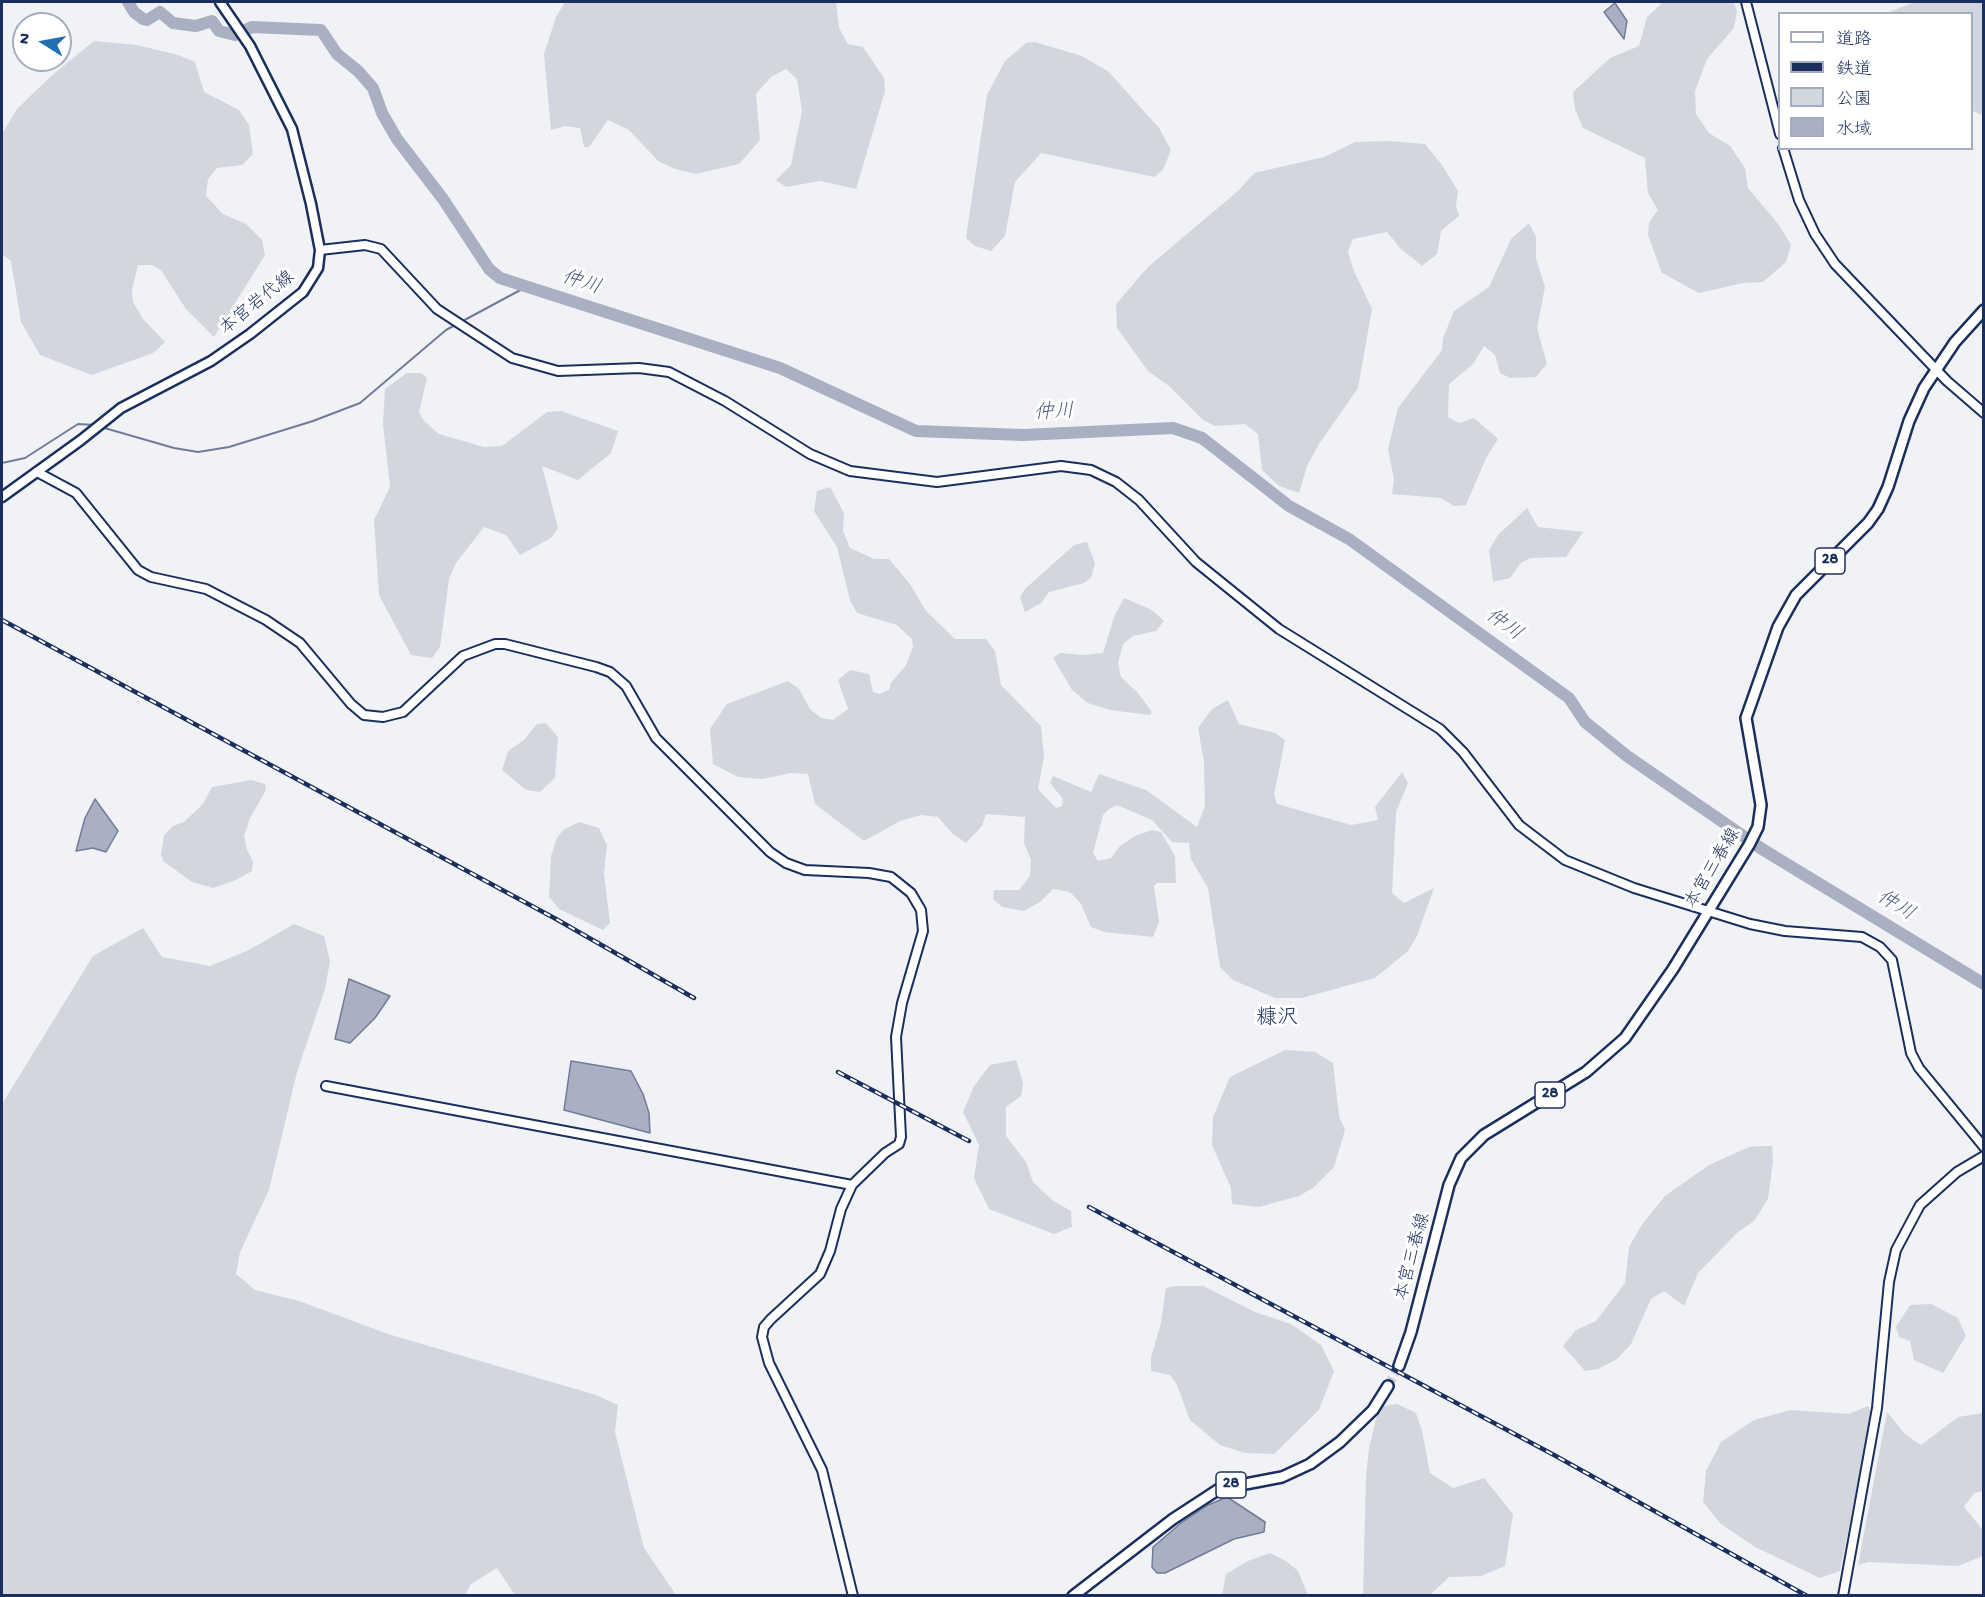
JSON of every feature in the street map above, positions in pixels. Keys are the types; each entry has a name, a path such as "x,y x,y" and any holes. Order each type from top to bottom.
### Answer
{"main road":[{"name":"本宮岩代線","path":"2,497 121,408 211,361 250,334 310,284 318,267 320,250 292,129 250,46 222,3"},
{"name":"本宮三春線","path":"1399,1366 1411,1332 1456,1166 1476,1141 1586,1072 1625,1038 1653,1000 1749,845 1755,833 1761,805 1746,718 1778,627 1796,595 1868,524 1878,509 1888,487 1909,421 1936,368 1983,310"},
{"name":"28","path":"1073,1596 1173,1519 1219,1489 1282,1477 1311,1464 1340,1442 1373,1410 1388,1386"}],"street":[{"path":"1746,2 1778,130"},
{"path":"1784,150 1799,200 1825,250 1880,314 1956,390 1983,413"},
{"path":"320,250 365,245 381,249 437,309 512,358 558,371 639,368 669,372 725,401 810,454 850,471 937,482 1061,466 1079,467 1105,476 1139,500 1196,562 1279,629 1440,729 1463,752 1519,825 1558,856 1598,875 1765,928 1862,937 1880,947 1892,960 1900,986 1911,1053 1919,1068 1983,1147"},
{"path":"37,472 76,493 138,570 151,577 206,589 266,620 300,643 351,704 364,715 383,717 403,712 463,656 495,644 516,646 596,667 610,672 626,686 656,738 770,852 796,868 880,875 897,880 905,887 921,910 923,931 902,1003 896,1037 901,1137 899,1144 885,1153 852,1185 841,1209 830,1251 820,1274 771,1319 764,1327 762,1337 769,1363 822,1470 854,1596"},
{"path":"326,1086 852,1185"},
{"path":"1843,1596 1877,1408 1889,1282 1896,1250 1920,1205 1957,1172 1983,1156"}],"green space":[{"path":"565,2 836,2 839,28 848,44 863,47 884,78 885,91 856,189 820,181 786,187 776,180 791,165 802,111 797,79 786,69 771,77 756,94 760,140 739,164 696,174 675,169 658,161 629,130 608,120 589,147 584,147 580,128 565,126 551,130 544,54 556,17"},
{"path":"1663,2 1734,2 1737,12 1734,28 1707,59 1695,91 1696,114 1709,133 1730,146 1745,168 1748,188 1779,225 1791,245 1786,262 1763,282 1743,283 1699,293 1662,273 1648,235 1649,222 1658,210 1648,193 1645,158 1583,128 1575,109 1573,92 1610,58 1639,46 1647,17"},
{"path":"1915,2 1983,2 1983,115 1973,111 1973,12 1889,12"},
{"path":"94,41 137,45 178,55 195,62 204,92 239,110 249,125 253,154 242,165 217,168 208,179 206,196 223,214 246,224 262,240 265,255 214,337 186,309 161,270 152,265 138,265 132,290 133,302 143,319 165,342 153,353 92,375 40,355 21,322 11,261 2,254 2,134 17,109 51,76 56,72 72,72 72,59"},
{"path":"1035,42 1082,56 1109,72 1159,128 1171,150 1163,170 1154,177 1041,153 1015,182 1005,236 991,251 975,246 966,238 987,95 1005,61 1026,43"},
{"path":"1389,141 1425,144 1442,165 1458,191 1456,206 1459,216 1441,231 1437,254 1422,266 1400,248 1387,232 1353,239 1348,251 1353,269 1372,309 1358,388 1319,444 1307,466 1299,493 1279,486 1262,470 1258,434 1245,424 1215,426 1203,420 1169,386 1148,371 1117,328 1116,304 1148,267 1239,190 1254,173 1324,157 1355,142"},
{"path":"1529,223 1536,237 1536,258 1545,287 1537,328 1547,364 1536,377 1510,378 1500,373 1495,355 1484,346 1473,364 1449,384 1448,417 1459,423 1474,418 1498,439 1486,458 1466,505 1454,506 1441,498 1392,494 1394,479 1388,449 1398,408 1442,350 1443,338 1454,311 1489,287 1511,239"},
{"path":"407,373 421,373 427,378 419,412 424,421 439,434 484,447 502,446 547,412 561,411 618,431 611,453 578,480 542,466 558,528 551,538 520,555 506,535 484,527 456,563 449,579 440,647 432,658 411,655 379,595 374,520 390,487 383,424 385,389"},
{"path":"830,487 844,513 843,531 850,548 874,559 889,559 910,584 926,611 955,639 986,639 995,651 1001,685 1041,726 1044,756 1038,789 1056,808 1062,806 1063,799 1050,783 1053,776 1091,792 1099,774 1146,790 1197,827 1205,806 1204,762 1198,728 1212,709 1228,700 1239,724 1275,733 1285,740 1274,795 1277,804 1351,825 1378,820 1375,807 1402,772 1408,783 1396,812 1392,893 1404,903 1434,888 1417,936 1408,951 1375,978 1302,998 1275,998 1233,980 1220,967 1208,888 1191,859 1189,843 1172,842 1152,820 1117,805 1103,815 1093,853 1098,861 1111,858 1120,846 1135,836 1152,830 1161,832 1175,856 1176,883 1157,883 1154,886 1159,922 1153,937 1104,932 1091,927 1081,904 1070,892 1053,889 1040,902 1024,911 1002,907 993,899 994,890 1019,890 1030,876 1031,860 1024,843 1025,817 986,814 982,826 966,843 952,833 938,817 921,815 900,821 864,841 815,804 808,774 791,773 762,779 738,777 713,764 710,729 727,704 788,681 799,689 810,709 821,718 833,720 848,709 838,680 850,670 869,674 873,692 880,694 889,690 891,683 906,665 913,647 912,639 897,625 857,613 850,600 837,547 814,511 817,491"},
{"path":"1527,508 1538,527 1583,532 1566,557 1530,558 1521,563 1510,578 1493,582 1489,550 1498,535"},
{"path":"1087,542 1095,563 1091,578 1084,583 1049,592 1041,603 1025,612 1020,597 1025,589 1074,545"},
{"path":"1124,598 1152,610 1164,621 1156,631 1133,636 1123,644 1118,663 1121,677 1138,693 1152,712 1150,715 1110,710 1088,703 1072,690 1053,658 1060,653 1083,655 1103,653 1114,617"},
{"path":"546,723 558,737 555,778 540,792 526,790 502,770 508,751 524,740 537,724"},
{"path":"251,780 265,784 266,790 250,818 244,836 253,862 252,871 236,880 213,888 192,882 163,861 161,854 164,835 173,826 184,822 203,804 212,787"},
{"path":"579,822 599,828 607,845 604,873 610,923 603,930 559,909 549,897 551,856 557,838 563,830"},
{"path":"294,924 324,936 330,961 325,989 297,1072 269,1190 240,1252 236,1274 255,1290 299,1301 388,1334 596,1395 618,1405 615,1432 644,1548 676,1595 515,1595 497,1568 471,1584 465,1595 2,1595 2,1104 93,956 143,928 162,957 210,966 249,950"},
{"path":"1285,1050 1315,1052 1333,1063 1339,1116 1345,1130 1334,1167 1313,1188 1299,1196 1259,1207 1232,1204 1231,1188 1212,1145 1213,1117 1230,1077"},
{"path":"1016,1060 1023,1083 1021,1096 1006,1107 1006,1136 1026,1162 1033,1182 1052,1200 1071,1211 1072,1227 1054,1234 989,1209 974,1178 979,1145 963,1112 974,1086 990,1065"},
{"path":"1772,1146 1773,1161 1768,1199 1754,1221 1738,1232 1698,1273 1684,1306 1664,1291 1651,1299 1631,1344 1617,1359 1598,1369 1585,1371 1563,1346 1576,1330 1596,1321 1625,1283 1629,1247 1641,1226 1665,1196 1709,1165 1749,1147"},
{"path":"1203,1286 1255,1312 1291,1324 1321,1345 1334,1371 1319,1410 1274,1454 1245,1453 1220,1445 1190,1420 1177,1385 1170,1375 1151,1371 1151,1358 1161,1323 1166,1288"},
{"path":"1931,1304 1958,1318 1966,1336 1943,1373 1914,1360 1910,1341 1899,1337 1896,1327 1910,1305"},
{"path":"1397,1404 1416,1413 1430,1473 1453,1488 1484,1478 1513,1514 1505,1566 1481,1576 1449,1577 1430,1595 1363,1596 1366,1477 1369,1448 1379,1407"},
{"path":"1868,1406 1871,1411 1870,1423 1840,1571 1820,1578 1755,1547 1721,1524 1703,1502 1706,1471 1721,1442 1754,1420 1791,1410 1849,1414"},
{"path":"1887,1412 1906,1435 1921,1445 1958,1417 1983,1413 1983,1491 1974,1493 1964,1507 1983,1530 1983,1556 1958,1566 1868,1562 1858,1565"},
{"path":"1270,1553 1286,1561 1298,1571 1308,1595 1222,1595 1226,1574 1248,1561"}],"water":[{"path":"1615,3 1627,21 1624,39 1604,12"},
{"path":"95,799 118,831 106,852 93,848 76,851 85,818"},
{"path":"349,979 390,996 375,1018 350,1043 335,1039"},
{"path":"571,1061 631,1071 643,1094 649,1113 650,1133 564,1110"},
{"path":"1227,1497 1265,1522 1264,1532 1234,1539 1165,1573 1157,1573 1152,1567 1153,1547 1181,1523 1208,1505"}],"waterway":[{"name":"仲川","path":"128,2 134,12 143,19 147,20 160,12 173,23 196,26 212,21 219,31 235,35 252,27 321,30 337,54 358,71 373,88 382,113 397,139 443,199 489,269 500,278 780,368 916,431 1023,435 1173,428 1202,438 1289,506 1349,539 1569,698 1585,722 1627,756 1762,849 1984,984"},
{"path":"101,427 174,448 198,452 229,447 313,421 360,403 446,330 526,287"},
{"path":"2,463 25,458 78,424 96,425"}],"tunnel":[{"path":"1388,1386 1399,1366"}],"railway":[{"path":"2,620 556,919 694,998"},
{"path":"838,1072 969,1141"},
{"path":"1089,1207 1554,1455 1807,1596"}],"district":[{"name":"糠沢","path":"1277,1020"}]}
